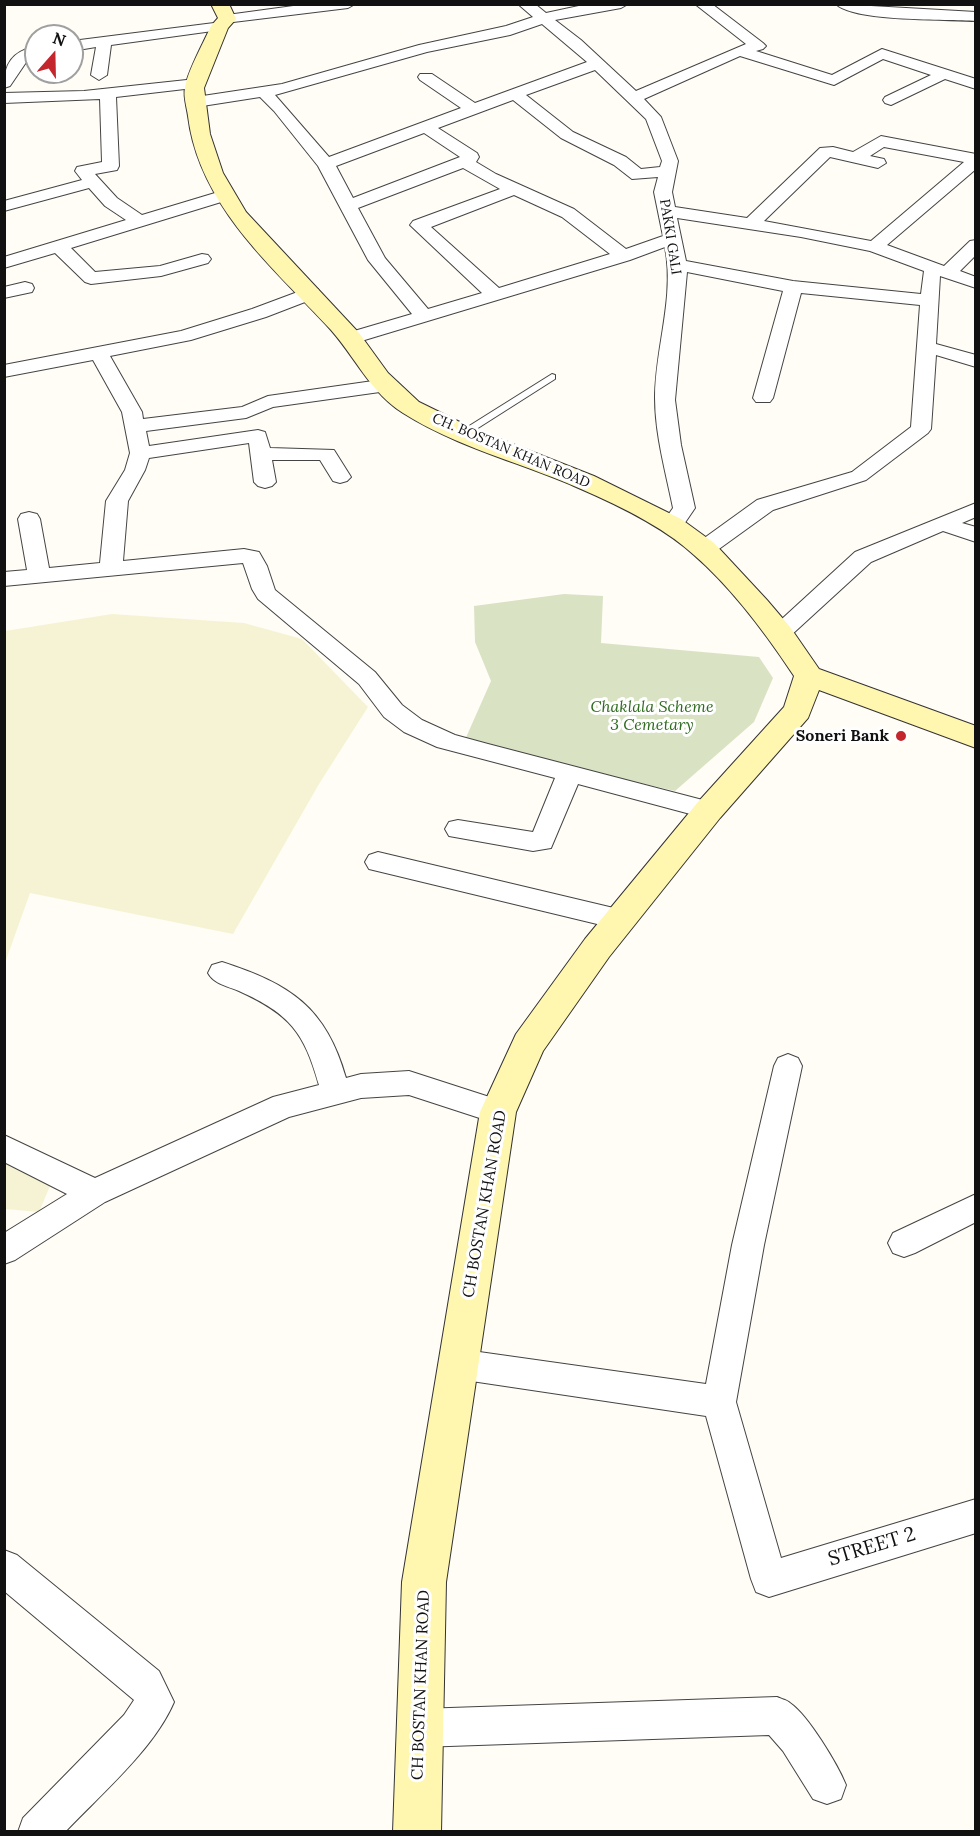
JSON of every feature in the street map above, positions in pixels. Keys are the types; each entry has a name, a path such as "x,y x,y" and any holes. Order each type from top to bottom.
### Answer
{"main road":[{"name":"CH. BOSTAN KHAN ROAD","path":"222,16 196,93 200,134 213,173 237,215 351,338 387,385 410,407 463,433 585,481 672,525 704,549 780,633 809,676"},
{"path":"809,676 920,715 975,738"},
{"name":"CH BOSTAN KHAN ROAD","path":"417,1832 424,1582 498,1112 528,1044 597,948 709,810 798,711 809,676"}],"street":[{"path":"84,44 222,16 348,4"},
{"name":"PAKKI GALI","path":"525,4 598,63 653,117 669,161 663,192 678,265 677,297 667,365 665,400 671,445 684,507 672,525"},
{"path":"4,98 108,93 263,92 294,87 424,48 510,30 589,6 621,4"},
{"path":"634,98 740,51 758,46 702,4"},
{"path":"843,4 857,10 975,17"},
{"path":"99,75 104,42"},
{"path":"740,51 829,80 834,80 882,54 975,84"},
{"path":"4,83 24,55"},
{"path":"326,164 598,63"},
{"path":"891,100 944,74"},
{"path":"426,77 473,109"},
{"path":"263,92 280,108 326,164 377,260 424,316"},
{"path":"108,93 111,166 83,169 111,202 140,221"},
{"path":"514,93 567,135 620,161 638,176 667,171"},
{"path":"348,206 465,162 471,157 426,127"},
{"path":"857,157 881,141 975,160"},
{"path":"751,224 826,152 878,163"},
{"path":"875,247 975,160"},
{"path":"465,162 490,178 568,213 624,256"},
{"path":"4,206 93,182"},
{"path":"496,295 419,225 515,189"},
{"path":"4,263 225,195"},
{"path":"666,211 875,247 975,283"},
{"path":"351,338 624,256 674,238"},
{"path":"704,549 765,505 859,476 921,429 931,276 975,245"},
{"path":"59,247 91,278 160,271 201,259"},
{"path":"678,265 793,287 929,300"},
{"path":"763,398 793,287"},
{"path":"4,293 25,288"},
{"path":"4,371 184,336 258,313 311,293"},
{"path":"927,347 975,361"},
{"path":"99,353 132,412 140,453 135,470 117,501 111,569"},
{"path":"135,426 246,412 259,404 268,402 387,385"},
{"path":"246,412 259,445 265,482"},
{"path":"140,453 259,445 327,454 340,477"},
{"path":"780,633 863,557 945,524 975,509"},
{"path":"29,519 39,576"},
{"path":"945,524 975,535"},
{"path":"4,579 244,556 251,558 256,565 259,585 266,594 367,678 393,711 413,726 446,741 709,810"},
{"path":"458,829 533,842 542,841 570,772"},
{"path":"378,862 622,920"},
{"path":"222,973 261,988 291,1007 316,1036 336,1092"},
{"path":"458,1364 719,1402 748,1245 788,1066"},
{"path":"4,1250 94,1193 283,1106 361,1086 409,1083 498,1112"},
{"path":"4,1147 94,1193"},
{"path":"904,1243 975,1207"},
{"name":"STREET 2","path":"719,1402 769,1579 975,1516"},
{"path":"4,1568 146,1684 155,1702 137,1728 37,1832"},
{"path":"420,1728 777,1716 796,1738 827,1785"}],"lane":[{"path":"463,433 552,377"}],"shaded area":[{"path":"112,614 244,623 302,639 368,707 319,784 233,934 30,893 5,963 5,631"},
{"path":"4,1160 53,1179 39,1212 5,1209"}],"green space":[{"name":"Chaklala Scheme 3 Cemetary","path":"564,594 603,596 601,643 759,657 773,678 754,722 675,791 464,742 491,681 475,642 474,606"}],"place":[{"name":"Soneri Bank","path":"901,736"}]}
